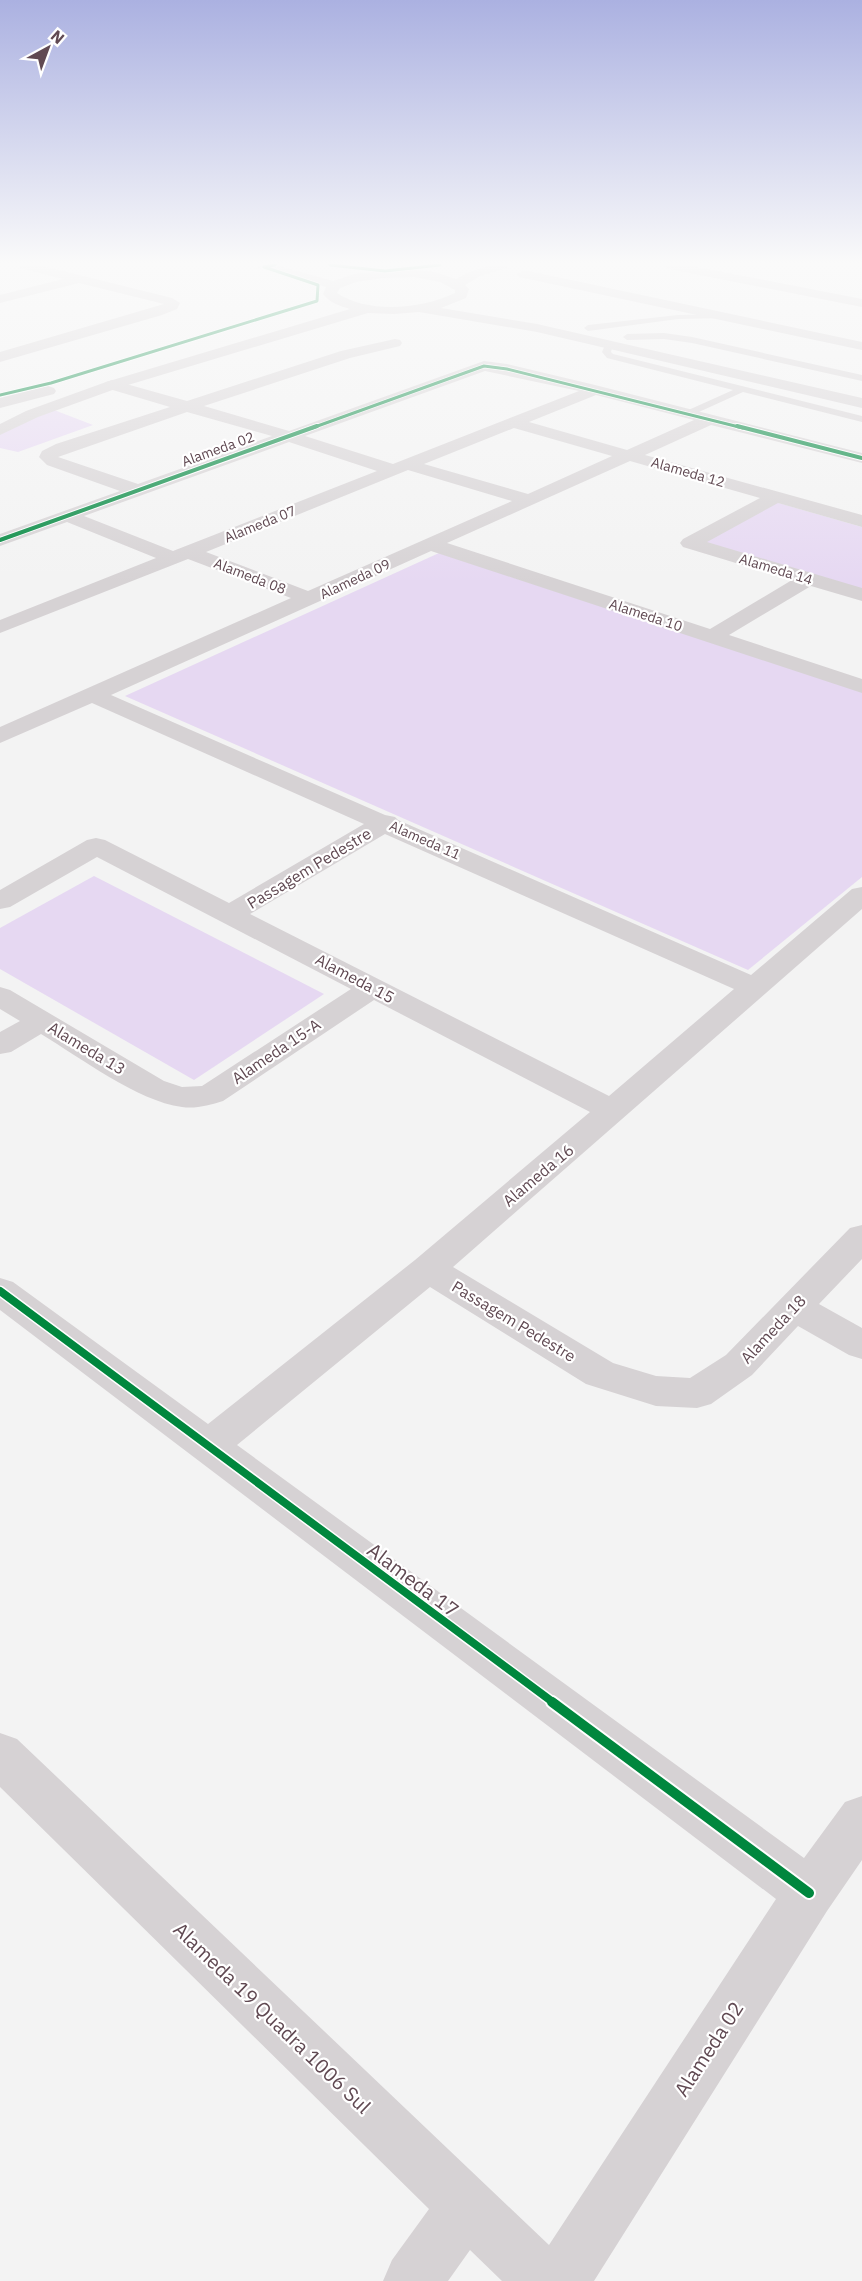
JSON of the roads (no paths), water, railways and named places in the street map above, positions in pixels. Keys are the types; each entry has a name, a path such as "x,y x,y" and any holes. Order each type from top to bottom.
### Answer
{"street":[{"path":"0,403 109,371"},
{"path":"0,430 32,414 157,371"},
{"path":"139,491 48,458 53,452 293,371"},
{"name":"Alameda 02","path":"0,540 469,371"},
{"name":"Alameda 02","path":"517,371 862,458"},
{"path":"723,371 862,403"},
{"path":"775,371 862,391"},
{"path":"112,385 399,467 530,500"},
{"path":"516,422 595,390"},
{"name":"Alameda 09","path":"0,736 710,420"},
{"name":"Alameda 12","path":"516,422 862,520"},
{"name":"Alameda 07","path":"6,619 181,555 516,422"},
{"name":"Alameda 14","path":"776,497 690,543 862,595"},
{"path":"68,516 181,555"},
{"name":"Alameda 10","path":"430,544 862,686"},
{"name":"Alameda 08","path":"181,555 311,599"},
{"path":"711,637 809,579"},
{"name":"Alameda 11","path":"93,694 756,988"},
{"name":"Passagem Pedestre","path":"232,913 386,822"},
{"name":"Alameda 15","path":"0,901 96,846 232,913 372,988 613,1111"},
{"name":"Alameda 16","path":"207,1447 428,1269 862,895"},
{"name":"Alameda 15-A","path":"175,1097 192,1099 213,1094 372,988"},
{"name":"Alameda 13","path":"0,996 153,1088 175,1097"},
{"path":"0,1045 42,1021"},
{"name":"Alameda 18","path":"600,1374 656,1391 697,1393 739,1365 862,1237"},
{"name":"Passagem Pedestre","path":"428,1269 600,1374"},
{"name":"Alameda 17","path":"0,1291 809,1893"},
{"path":"794,1307 862,1345"},
{"name":"Alameda 19 Quadra 1006 Sul","path":"0,1755 544,2281"},
{"name":"Alameda 02","path":"560,2281 809,1893 862,1819"},
{"path":"412,2281 466,2206"}],"lane":[{"path":"669,371 862,419"},
{"path":"799,377 814,371"},
{"path":"831,371 862,378"},
{"path":"756,394 777,384"},
{"path":"687,414 740,390"},
{"path":"807,406 829,396"}]}
